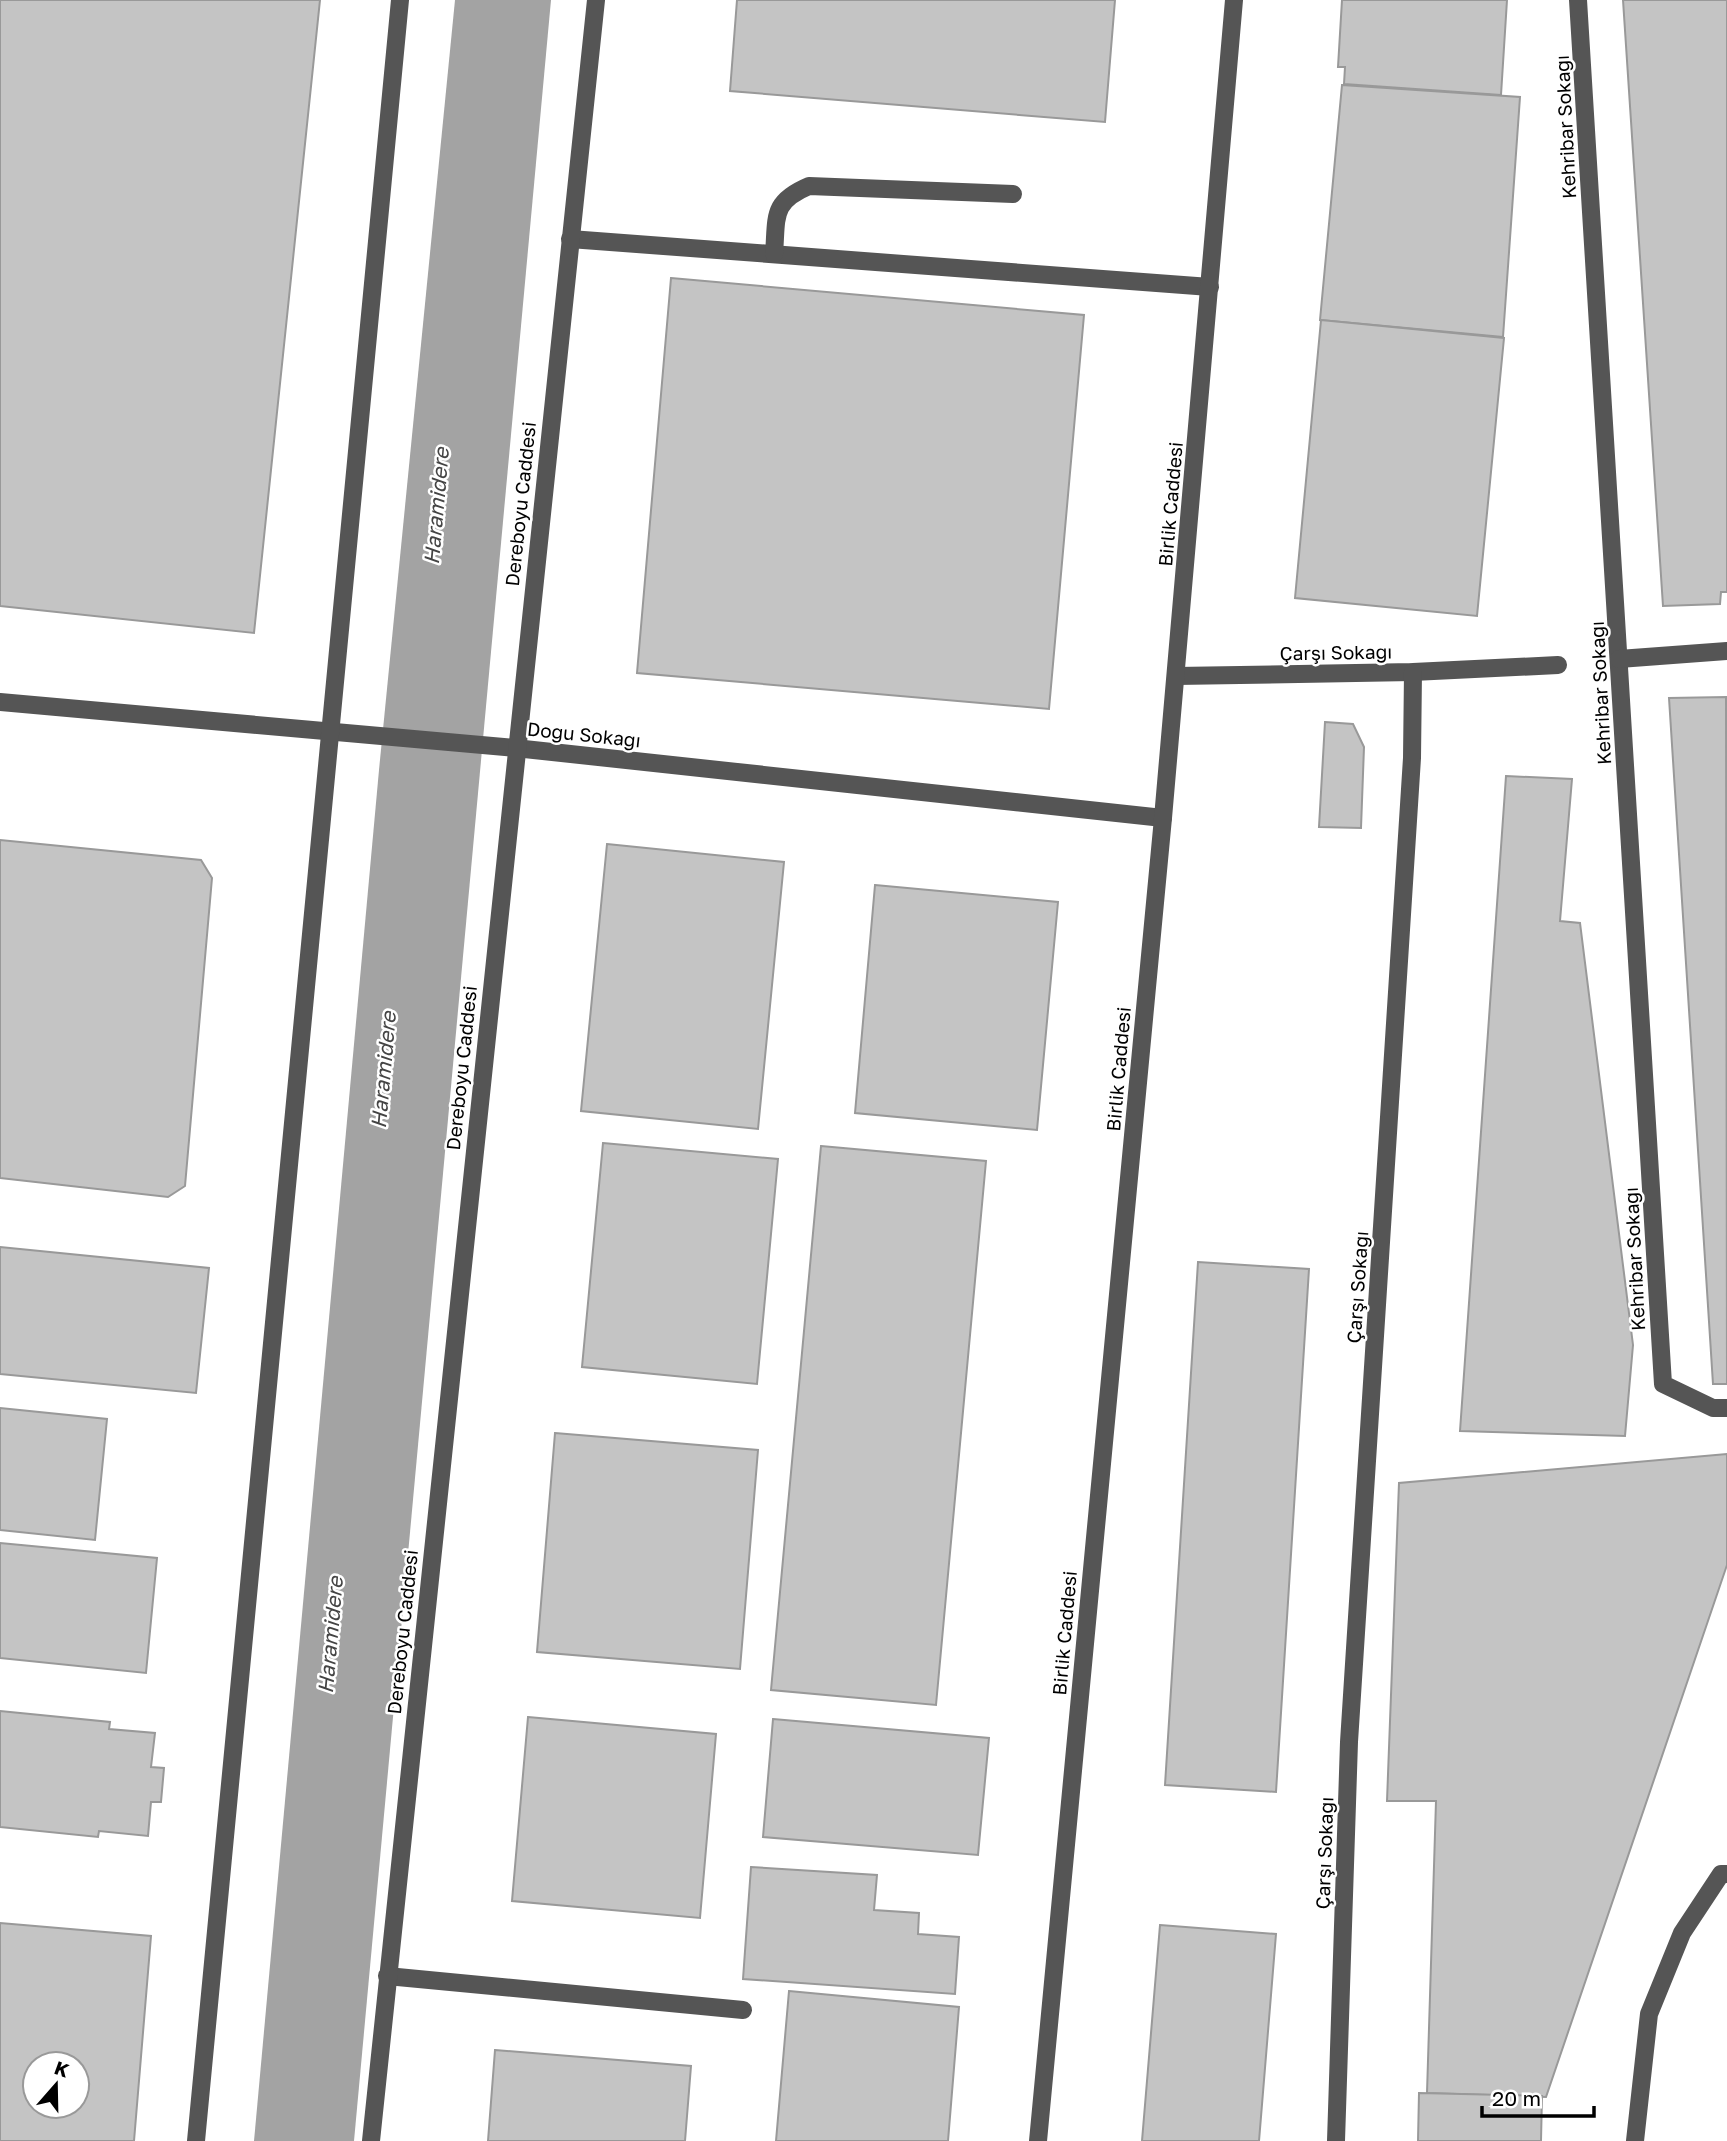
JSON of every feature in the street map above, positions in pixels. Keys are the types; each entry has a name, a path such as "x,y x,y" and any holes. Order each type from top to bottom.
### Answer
{"street":[{"path":"196,2141 400,0"},
{"name":"Dereboyu Caddesi","path":"371,2141 515,748 596,0"},
{"name":"Birlik Caddesi","path":"1038,2141 1176,677 1234,0"},
{"name":"Kehribar Sokağı","path":"1578,0 1663,1384 1713,1408 1727,1408"},
{"path":"774,254 778,208 794,192 809,186 1013,194"},
{"path":"570,239 1210,287"},
{"path":"1619,659 1727,651"},
{"path":"1413,672 1558,665"},
{"name":"Çarşı Sokağı","path":"1176,677 1413,672 1412,758 1349,1742 1336,2141"},
{"name":"Doğu Sokağı","path":"0,702 515,748 1163,818"},
{"path":"1635,2141 1649,2014 1682,1933 1724,1874"},
{"path":"387,1976 743,2010"}],"water":[{"name":"Haramidere","path":"455,0 551,0 354,2141 254,2141 379,770"}],"building":[{"path":"0,0 320,0 254,633 0,606"},
{"path":"737,0 1115,0 1105,122 730,91"},
{"path":"1342,0 1507,0 1501,95 1344,84 1345,67 1338,67"},
{"path":"1623,0 1727,0 1727,592 1721,592 1720,604 1663,606"},
{"path":"1342,85 1520,97 1503,337 1320,320"},
{"path":"671,278 1084,315 1049,709 637,673"},
{"path":"1321,320 1504,338 1477,616 1295,598"},
{"path":"1726,697 1727,1384 1713,1384 1669,698"},
{"path":"1325,722 1353,724 1364,747 1361,828 1319,827"},
{"path":"1506,776 1572,779 1560,921 1580,923 1633,1345 1625,1436 1460,1431"},
{"path":"0,840 201,860 212,878 185,1186 168,1197 0,1178"},
{"path":"607,844 784,862 758,1129 581,1111"},
{"path":"875,885 1058,902 1037,1130 855,1113"},
{"path":"603,1143 778,1159 757,1384 582,1367"},
{"path":"821,1146 986,1161 936,1705 771,1690"},
{"path":"0,1247 209,1268 196,1393 0,1374"},
{"path":"1198,1262 1309,1269 1276,1792 1165,1785"},
{"path":"0,1408 107,1419 95,1540 0,1530"},
{"path":"555,1433 758,1450 740,1669 537,1652"},
{"path":"1727,1454 1727,1565 1546,2097 1427,2093 1436,1801 1387,1801 1399,1483"},
{"path":"0,1543 157,1558 146,1673 0,1658"},
{"path":"0,1711 110,1722 109,1729 155,1733 151,1767 164,1768 161,1802 151,1802 148,1836 99,1831 98,1837 0,1827"},
{"path":"528,1717 716,1734 700,1918 512,1901"},
{"path":"773,1719 989,1738 978,1855 763,1837"},
{"path":"751,1867 877,1875 874,1910 919,1913 918,1934 959,1937 955,1994 743,1979"},
{"path":"0,1923 151,1936 134,2141 0,2141"},
{"path":"1160,1925 1276,1934 1259,2141 1142,2141"},
{"path":"789,1991 959,2007 948,2141 776,2141"},
{"path":"495,2050 691,2066 685,2141 488,2141"},
{"path":"1419,2093 1542,2096 1541,2141 1418,2141"}]}
